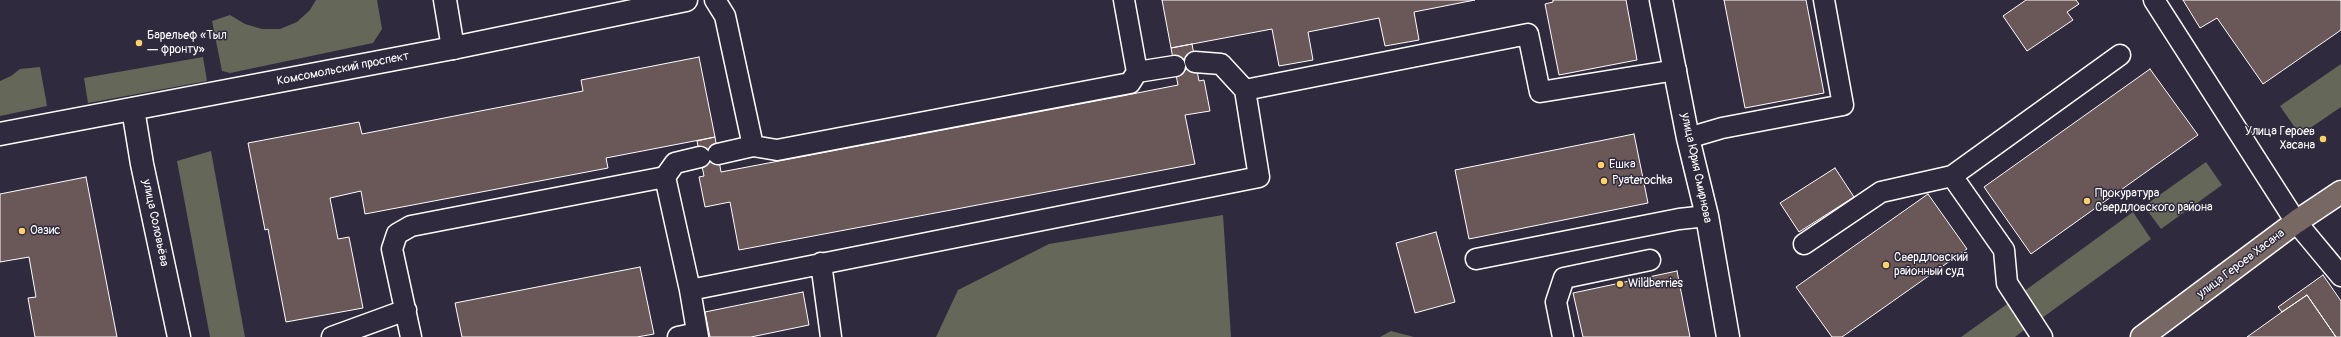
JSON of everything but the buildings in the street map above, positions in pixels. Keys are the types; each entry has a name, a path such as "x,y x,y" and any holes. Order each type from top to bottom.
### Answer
{"main road":[{"name":"улица Героев Хасана","path":"2142,337 2296,222 2341,192"}],"street":[{"path":"445,0 453,48"},
{"name":"Комсомольский проспект","path":"0,134 453,48 686,0"},
{"name":"улица Юрия Смирнова","path":"1661,0 1676,70 1688,138 1707,216 1728,337"},
{"name":"улица Соловьёва","path":"133,109 142,164 179,337"}],"lane":[{"path":"715,0 725,16 753,146"},
{"path":"411,337 392,249 397,234 411,226 665,177 675,163 753,146 777,150 1130,83 1137,72 1124,0"},
{"path":"1688,138 1722,128 1843,105 1824,0"},
{"path":"2154,0 2296,222 2341,276"},
{"path":"1245,90 1528,34 1540,92 1676,70"},
{"path":"1804,244 1881,192 1952,176 2120,54"},
{"path":"690,290 1259,177 1245,90 1221,64 1195,62"},
{"path":"1137,72 1175,66"},
{"path":"1952,176 2004,250 2007,283 2042,337"},
{"path":"665,177 690,290 691,336"},
{"path":"1476,259 1672,221 1707,216"},
{"path":"1563,337 1556,302 1564,278 1650,260"},
{"path":"821,263 831,337"},
{"path":"332,337 406,310"}],"green space":[{"path":"316,0 377,0 382,29 373,43 230,73 222,71 212,21 230,15 245,24 262,29 280,29 297,22 310,10"},
{"path":"203,57 207,81 88,103 84,78"},
{"path":"2341,64 2341,107 2300,135 2280,106"},
{"path":"40,67 47,106 0,116 0,81 11,76 20,69"},
{"path":"211,151 245,337 210,337 177,161"},
{"path":"2206,162 2222,185 2161,229 2144,206"},
{"path":"2133,212 2151,239 2042,318 2023,292"},
{"path":"1223,215 1231,337 936,337 958,290 1049,244"},
{"path":"2010,302 2028,327 2015,337 1961,337"},
{"path":"1391,331 1414,337 1380,337"}],"place":[{"name":"Барельеф «Тыл — фронту»","path":"139,43"},
{"name":"Улица Героев Хасана","path":"2323,139"},
{"name":"Ешка","path":"1601,165"},
{"name":"Pyaterochka","path":"1604,181"},
{"name":"Прокуратура Свердловского района","path":"2087,201"},
{"name":"Оазис","path":"22,231"},
{"name":"Свердловский районный суд","path":"1886,265"},
{"name":"Wildberries","path":"1620,284"}]}
